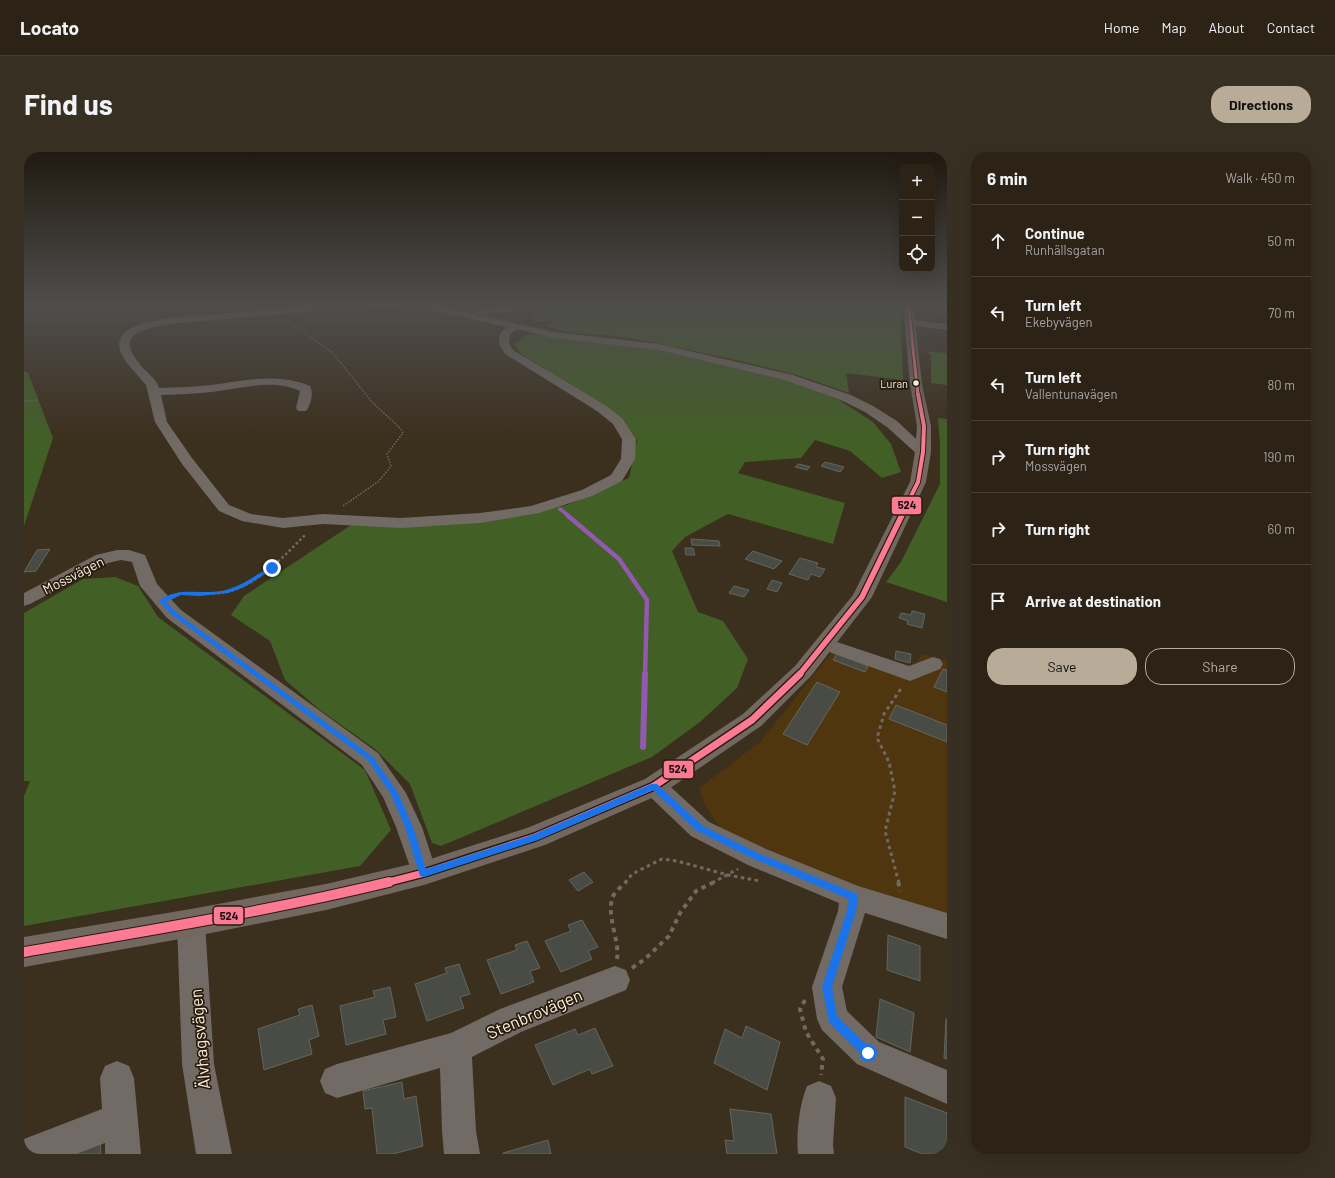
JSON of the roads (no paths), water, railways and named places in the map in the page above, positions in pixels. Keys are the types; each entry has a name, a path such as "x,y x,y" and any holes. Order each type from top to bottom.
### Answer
{"main road":[{"path":"24,952 192,923 326,897 424,873 535,838 654,786 752,720 803,671 862,597 918,482 923,452 924,426 916,384 913,349"}],"street":[{"path":"124,349 132,362 152,384 161,422 187,460 224,508 248,518 283,523 323,519 400,523 480,518 533,510 587,493 617,478 628,459 629,439 618,422 601,408 509,352 507,349"},
{"path":"667,349 789,376 847,398 869,409 892,424 923,452"},
{"path":"154,392 201,390 259,383 283,382 300,385 306,389 306,395 302,408"},
{"name":"Mossvägen","path":"24,600 102,559 116,554 130,554 139,559 149,586 174,614 370,758 394,793 409,827 424,873"},
{"path":"825,644 910,674 933,664"},
{"path":"654,786 700,829 757,857 854,897 947,926"},
{"path":"854,897 852,911 827,987 832,1019 868,1053 947,1087"},
{"name":"Älvhagsvägen","path":"192,923 198,1064 214,1154"},
{"name":"Stenbrovägen","path":"337,1081 455,1048 511,1020 615,980"},
{"path":"455,1048 459,1131 462,1154"},
{"path":"117,1078 123,1154"},
{"path":"816,1154 815,1145 819,1098"},
{"path":"31,1154 120,1119"}],"waterway":[{"path":"560,509 569,516"},
{"path":"567,515 619,559 647,600 645,675"},
{"path":"643,747 645,674"}],"place":[{"name":"Luran","path":"916,383"}]}
